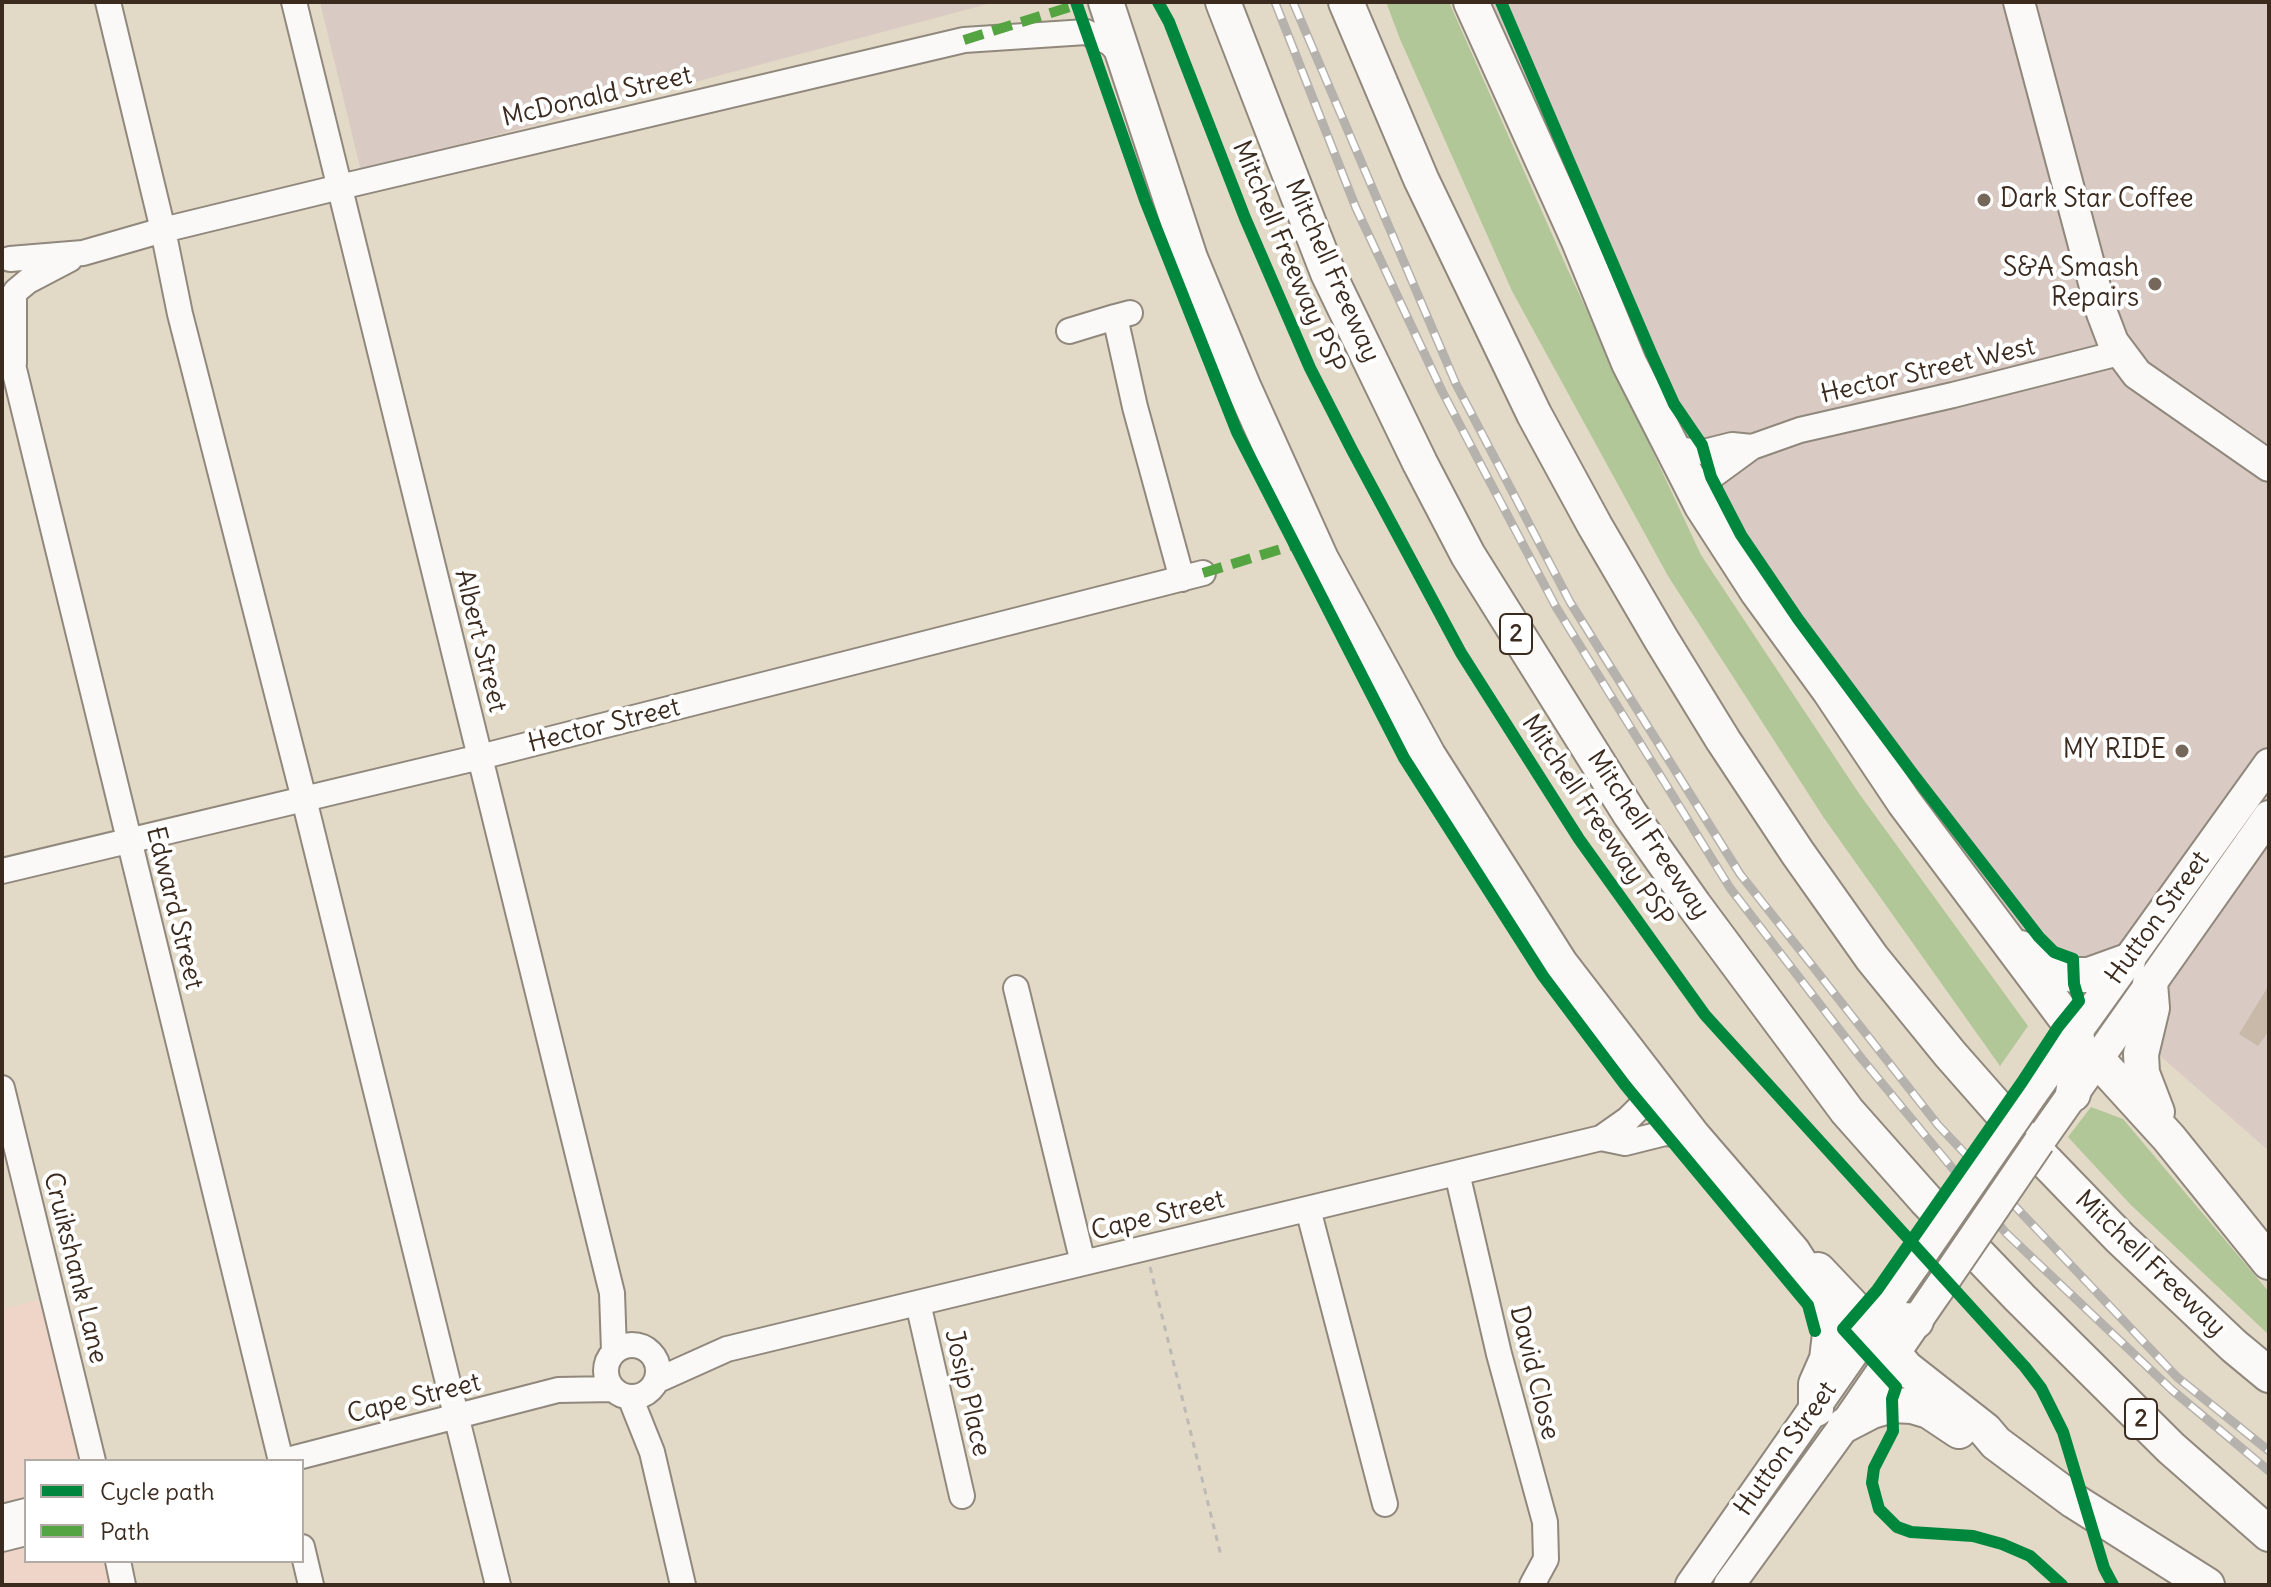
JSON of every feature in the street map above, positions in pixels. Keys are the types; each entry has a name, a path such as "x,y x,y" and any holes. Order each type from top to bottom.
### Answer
{"highway":[{"path":"1106,2 1190,258 1243,386 1321,559 1428,755 1560,963 1693,1136 1793,1252 1819,1293 1828,1314 1830,1334 1827,1359 1816,1384 1816,1409"},
{"name":"Mitchell Freeway","path":"1223,2 1328,273 1420,463 1468,555 1630,814 1847,1111 1886,1155 2020,1298 2160,1438 2269,1534"},
{"name":"Mitchell Freeway","path":"1346,2 1421,179 1534,414 1661,639 1797,852 1872,958 1950,1054 2031,1146 2120,1238 2269,1375"},
{"path":"1471,2 1579,241 1629,363 1702,506 1869,752 2083,1048 2169,1138 2269,1262"},
{"path":"2003,937 2056,972 2074,975 2139,972 2152,1008 2141,1054 2142,1073 2169,1138"},
{"path":"2064,1107 2083,1048"},
{"path":"1793,1252 1883,1316 1895,1352 1906,1368 1985,1430 1996,1443 2074,1501 2207,1585"},
{"path":"1845,1425 1892,1405 1912,1406 1929,1411 1976,1442 1996,1443"}],"main road":[{"path":"2019,2 2102,313 2119,353 2137,374 2269,466"},
{"name":"Hutton Street","path":"2139,972 2269,764"},
{"name":"Hutton Street","path":"1691,1585 1883,1316 1915,1264 2032,1094 2083,1048 2139,972 2269,816"},
{"name":"Hutton Street","path":"1883,1316 1938,1290 2064,1107"},
{"name":"Hutton Street","path":"1729,1585 1895,1352"}],"street":[{"path":"108,2 180,314 304,799 498,1585"},
{"name":"Albert Street","path":"294,2 612,1293 612,1355"},
{"name":"McDonald Street","path":"11,296 28,281 83,253 163,230 964,40 1086,32 1110,43 1122,56"},
{"name":"McDonald Street","path":"4,255 83,253"},
{"name":"Edward Street","path":"4,255 19,274 11,296 14,369 282,1459"},
{"name":"Hector Street","path":"2,871 480,757 1193,576 1135,407 1123,315 1069,331"},
{"name":"Edward Street","path":"2,345 14,369"},
{"name":"Hector Street West","path":"1702,506 1711,477 1752,447 1800,430 2119,353"},
{"name":"Hector Street West","path":"1668,443 1683,450 1704,452 1732,445 1752,447"},
{"path":"1016,988 1083,1263"},
{"name":"Cape Street","path":"290,1459 558,1390 638,1389 727,1349 1601,1138 1642,1105 1646,1096 1645,1075"},
{"name":"Cruikshank Lane","path":"2,1088 93,1459"},
{"name":"Cape Street","path":"1601,1138 1625,1143 1665,1133 1693,1136"},
{"name":"David Close","path":"1457,1173 1499,1354 1545,1522 1546,1559 1532,1585"},
{"path":"1308,1209 1385,1504"},
{"name":"Albert Street","path":"612,1293 648,1350"},
{"name":"Josip Place","path":"918,1303 962,1496"},
{"path":"638,1389 606,1374 612,1355 624,1346 634,1344 648,1350 657,1360 638,1389 683,1585"},
{"name":"Cape Street","path":"648,1350 727,1349"},
{"name":"Cape Street","path":"558,1390 612,1355"},
{"path":"2,1517 24,1512"},
{"path":"2,1539 24,1534"},
{"path":"304,1555 311,1585"},
{"path":"118,1563 123,1585"}],"path":[{"path":"1145,1248 1221,1556"}],"shaded area":[{"path":"320,2 995,2 361,171"},
{"path":"1484,2 2269,2 2269,1151 2039,950 1783,611 1667,420"},
{"path":"42,1299 82,1459 24,1459 24,1563 108,1563 113,1585 2,1585 2,1309"}],"green space":[{"path":"1386,2 1449,2 1567,268 1701,555 1858,792 2028,1026 2000,1066 1824,818 1668,576 1512,291"},
{"path":"2091,1107 2123,1119 2269,1292 2269,1335 2131,1205 2068,1137"}],"building":[{"path":"2269,985 2269,1031 2258,1046 2239,1034"}],"railway":[{"path":"1275,2 1356,208 1442,391 1556,607 1730,888 1862,1059 2006,1233 2172,1390 2269,1471"},
{"path":"1293,2 1456,384 1570,602 1740,874 1938,1125 2177,1377 2269,1451"}],"marked path":[{"path":"964,40 1076,5"},
{"path":"1203,573 1294,545"}],"cycle path":[{"path":"1076,2 1145,200 1237,432 1404,758 1543,976 1625,1085 1808,1305 1815,1331"},
{"name":"Mitchell Freeway PSP","path":"1158,2 1169,22 1245,218 1310,368 1461,653 1579,839 1705,1015 2041,1388 2063,1432 2104,1568 2113,1585"},
{"path":"1501,2 1674,404 1702,445 1711,477 1741,535 1798,619 2039,937 2054,952 2073,959 2074,984 2079,1001 1877,1290 1843,1329 1896,1387 1892,1399 1893,1431 1874,1468 1872,1483 1879,1509 1897,1527 1911,1532 1973,1536 2002,1544 2030,1556 2062,1585"}],"place":[{"name":"Dark Star Coffee","path":"1984,200"},
{"name":"S&A Smash Repairs","path":"2155,284"},
{"name":"MY RIDE","path":"2182,751"}]}
